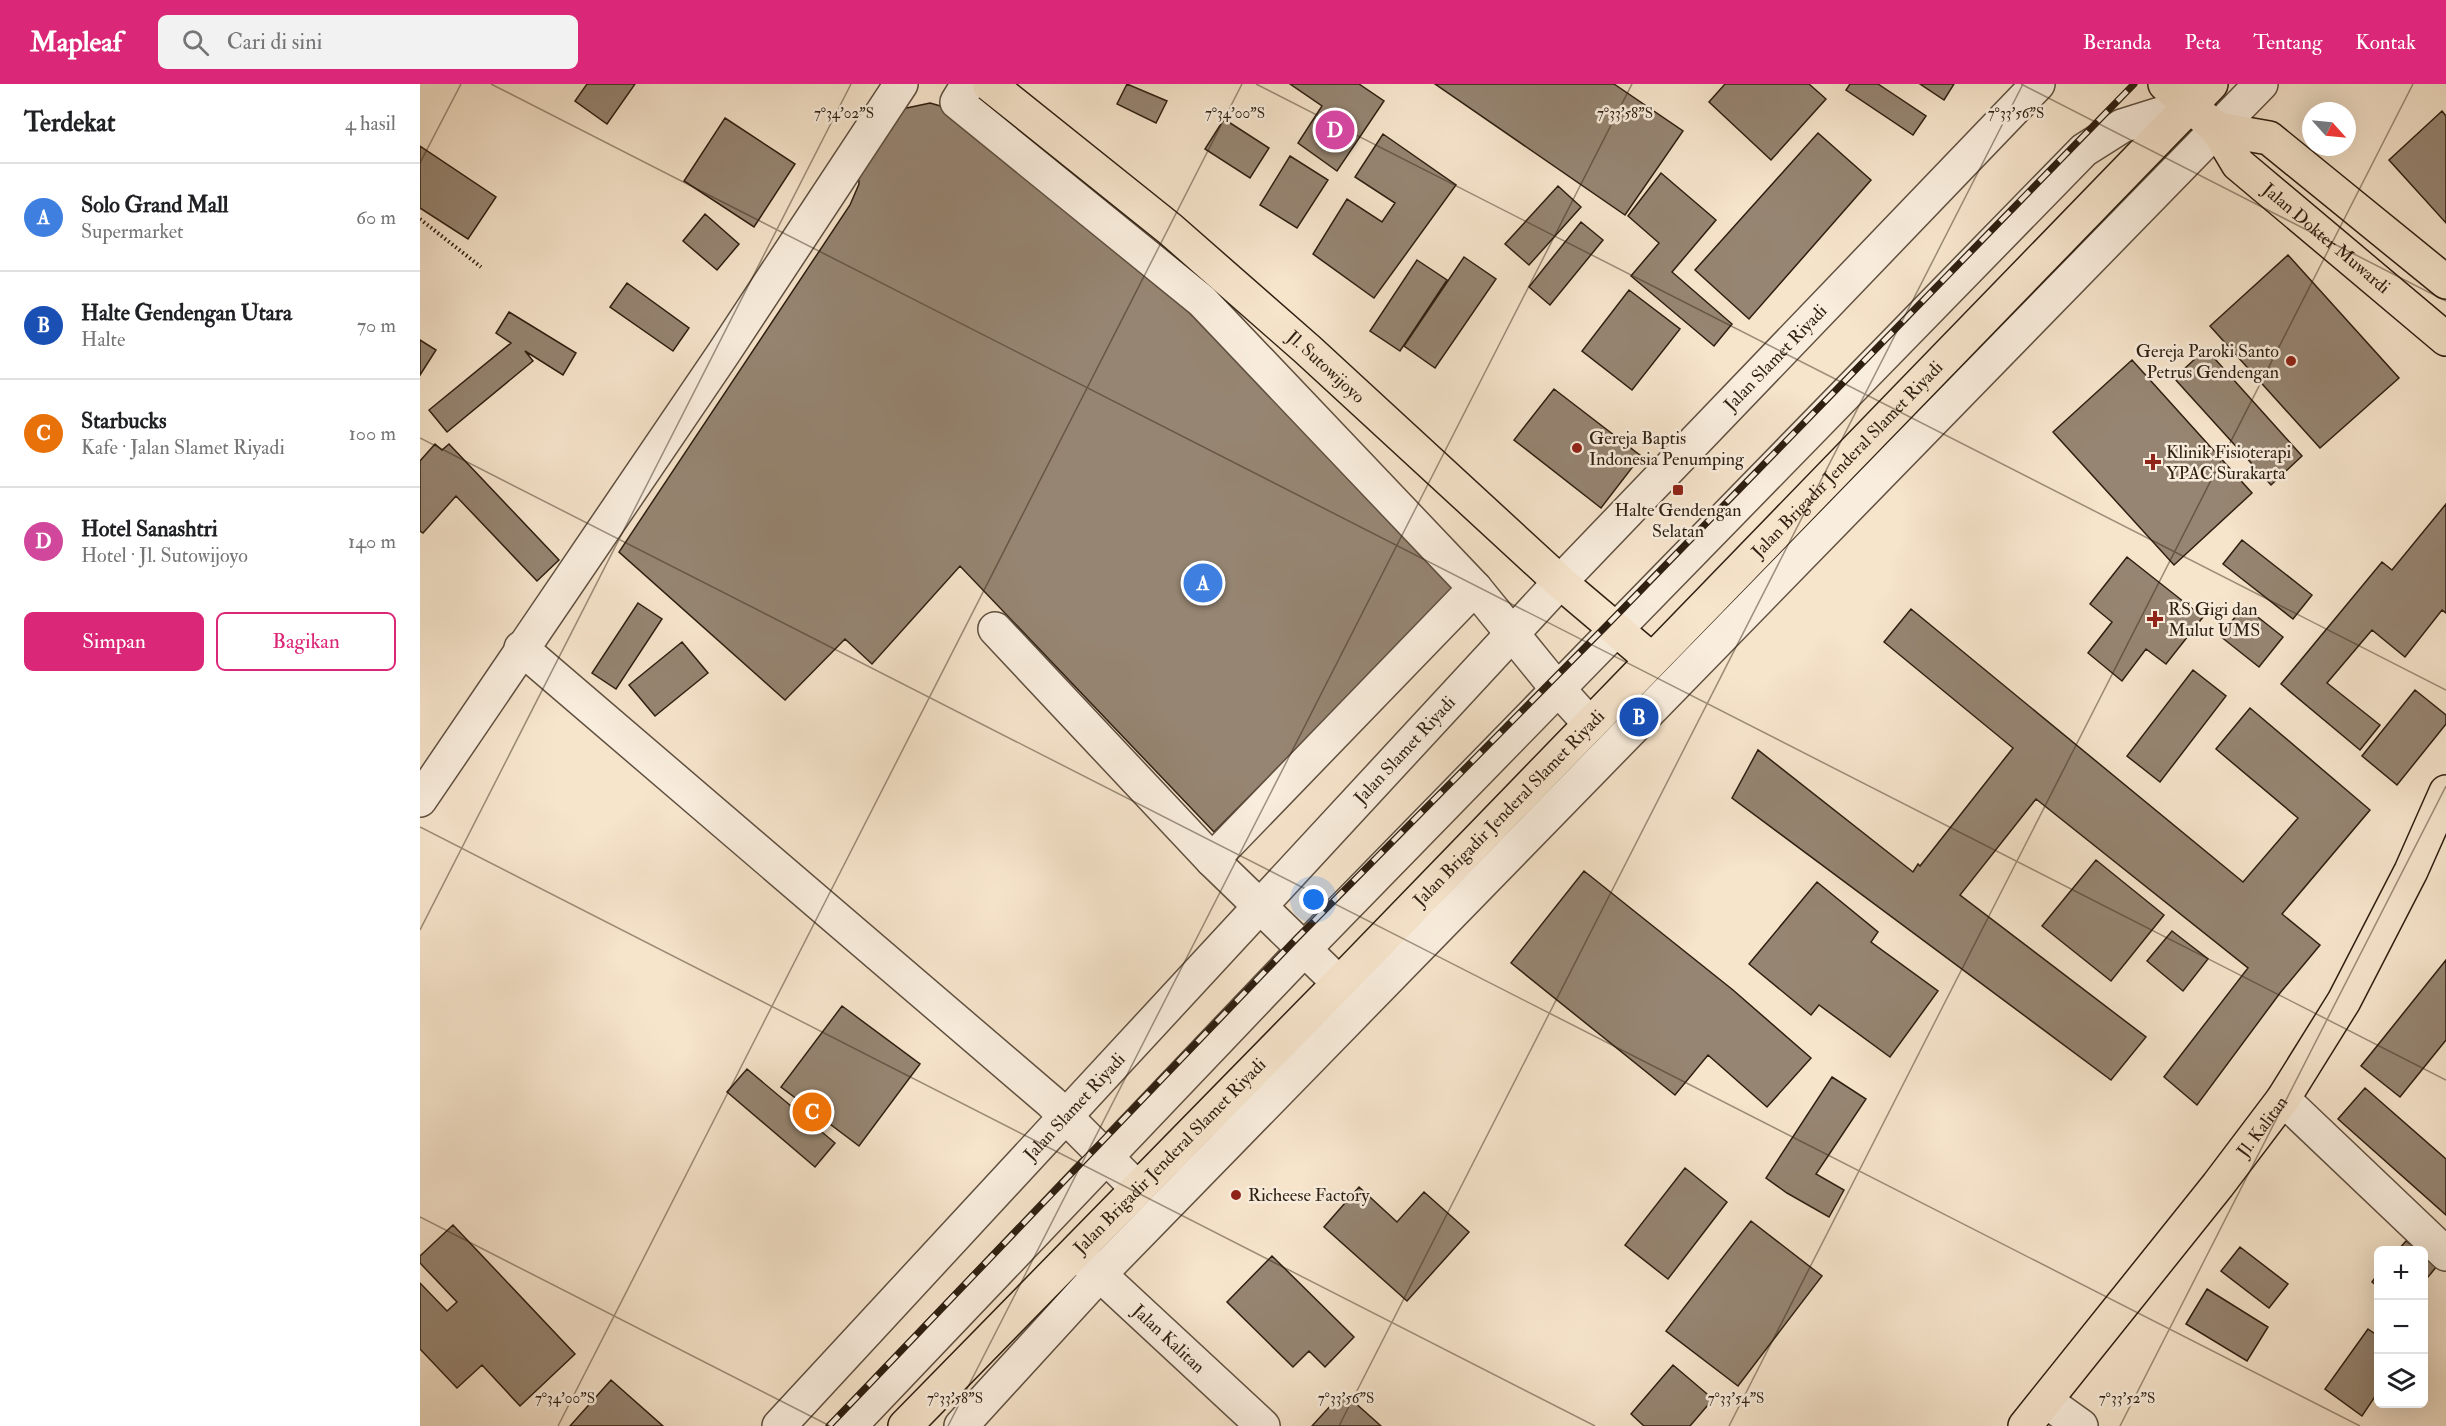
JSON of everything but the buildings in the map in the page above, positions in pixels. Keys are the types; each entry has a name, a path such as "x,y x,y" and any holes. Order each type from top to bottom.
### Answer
{"main road":[{"name":"Jl. Sutowijoyo","path":"989,84 1178,237 1308,350 1560,582 1651,660"},
{"name":"Jalan Dokter Muwardi","path":"2164,84 2200,95 2238,164 2446,339"},
{"name":"Jalan Brigadir Jenderal Slamet Riyadi","path":"905,1426 1136,1187 1343,979 2200,95"},
{"path":"2217,129 2269,138 2446,282"},
{"name":"Jl. Kalitan","path":"2036,1414 2218,1185 2283,1099 2344,1001 2411,871 2446,792"}],"street":[{"path":"425,780 521,648 723,354 901,84"},
{"path":"968,84 957,102 1202,301 1475,588 1512,635 1590,724"},
{"name":"Jalan Slamet Riyadi","path":"779,1426 1560,582 2038,84"},
{"path":"961,1426 1100,1274 2261,84"},
{"path":"850,1426 1309,944 2084,150 2122,126 2200,95"},
{"path":"1218,854 1475,588"},
{"path":"995,629 1343,979"},
{"path":"521,648 1068,1116 1136,1187"},
{"path":"2283,1099 2446,1254"},
{"name":"Jalan Kalitan","path":"1075,1251 1263,1426"},
{"path":"2036,1414 2082,1426"}],"path":[{"path":"420,219 481,267"}],"railway":[{"path":"829,1426 1296,939 1609,623 2134,84"}],"place":[{"name":"Hotel Sanashtri","path":"1335,130"},
{"name":"Gereja Paroki Santo Petrus Gendengan","path":"2291,361"},
{"name":"Gereja Baptis Indonesia Penumping","path":"1577,448"},
{"name":"Klinik Fisioterapi YPAC Surakarta","path":"2153,462"},
{"name":"Halte Gendengan Selatan","path":"1678,490"},
{"name":"Solo Grand Mall","path":"1203,583"},
{"name":"RS Gigi dan Mulut UMS","path":"2155,619"},
{"name":"Halte Gendengan Utara","path":"1639,717"},
{"name":"Starbucks","path":"812,1112"},
{"name":"Richeese Factory","path":"1236,1195"}]}
